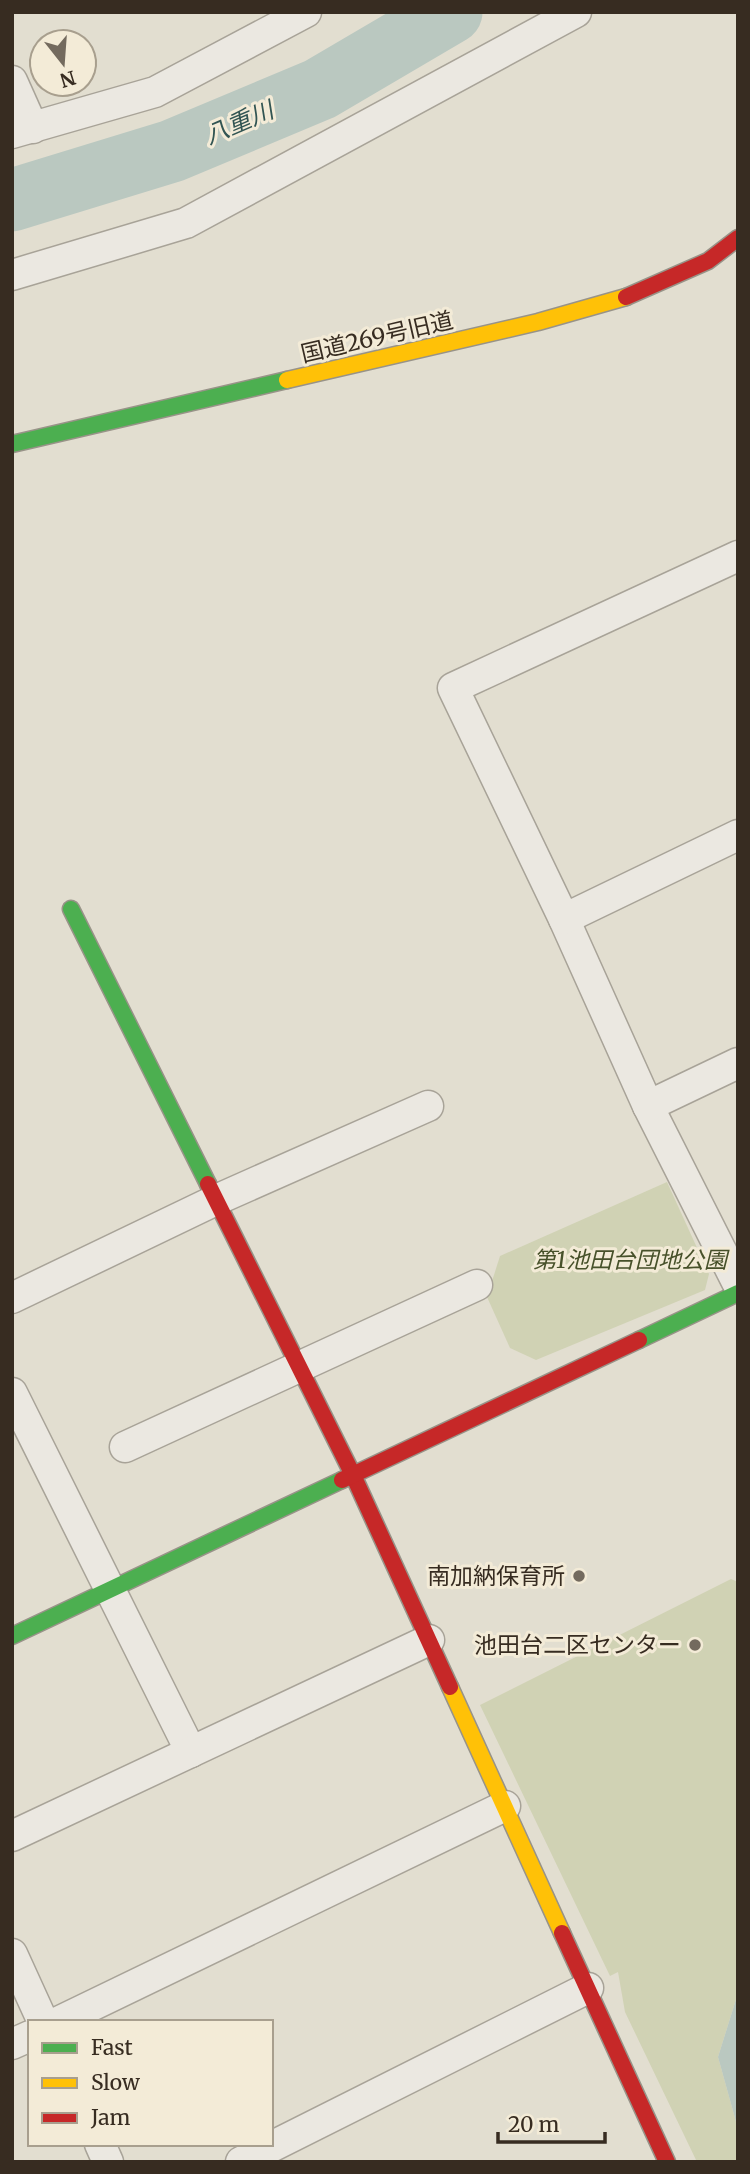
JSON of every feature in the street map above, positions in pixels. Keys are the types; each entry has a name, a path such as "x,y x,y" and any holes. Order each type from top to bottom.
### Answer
{"street":[{"path":"12,80 23,130 155,92 267,22 306,12"},
{"path":"12,275 186,223 576,12"},
{"name":"国道269号旧道","path":"12,444 538,322 635,294 708,261 738,238"},
{"path":"738,556 453,688 565,919 648,1106 738,1284"},
{"path":"565,919 738,835"},
{"path":"71,909 353,1475 665,2161"},
{"path":"648,1106 738,1063"},
{"path":"12,1298 216,1200 428,1106"},
{"path":"125,1447 477,1285"},
{"path":"12,1636 738,1293"},
{"path":"13,1395 191,1752"},
{"path":"12,1836 429,1640"},
{"path":"62,2020 505,1806"},
{"path":"12,1954 42,2020"},
{"path":"273,2146 588,1988"},
{"path":"12,2044 28,2037"},
{"path":"101,2146 108,2162"},
{"path":"241,2162 273,2146"}],"green space":[{"name":"第1池田台団地公園","path":"667,1182 709,1274 705,1290 536,1360 510,1348 487,1297 500,1256"},
{"path":"731,1579 738,1582 738,1993 718,2057 738,2129 738,2162 697,2162 625,2012 618,1972 610,1976 480,1705"}],"shaded area":[{"path":"738,1993 738,2129 718,2057"}],"waterway":[{"name":"八重川","path":"12,200 172,151 320,89 451,12"}],"traffic: fast":[{"path":"12,444 287,380"},
{"path":"71,909 208,1184"},
{"path":"639,1340 738,1293"},
{"path":"12,1636 342,1480"}],"traffic: slow":[{"path":"287,380 538,322 626,297"},
{"path":"450,1687 562,1933"}],"traffic: jam":[{"path":"626,297 708,261 738,238"},
{"path":"208,1184 353,1475 450,1687"},
{"path":"342,1480 639,1340"},
{"path":"562,1933 667,2162"}],"place":[{"name":"南加納保育所","path":"579,1576"},
{"name":"池田台二区センター","path":"695,1645"}]}
